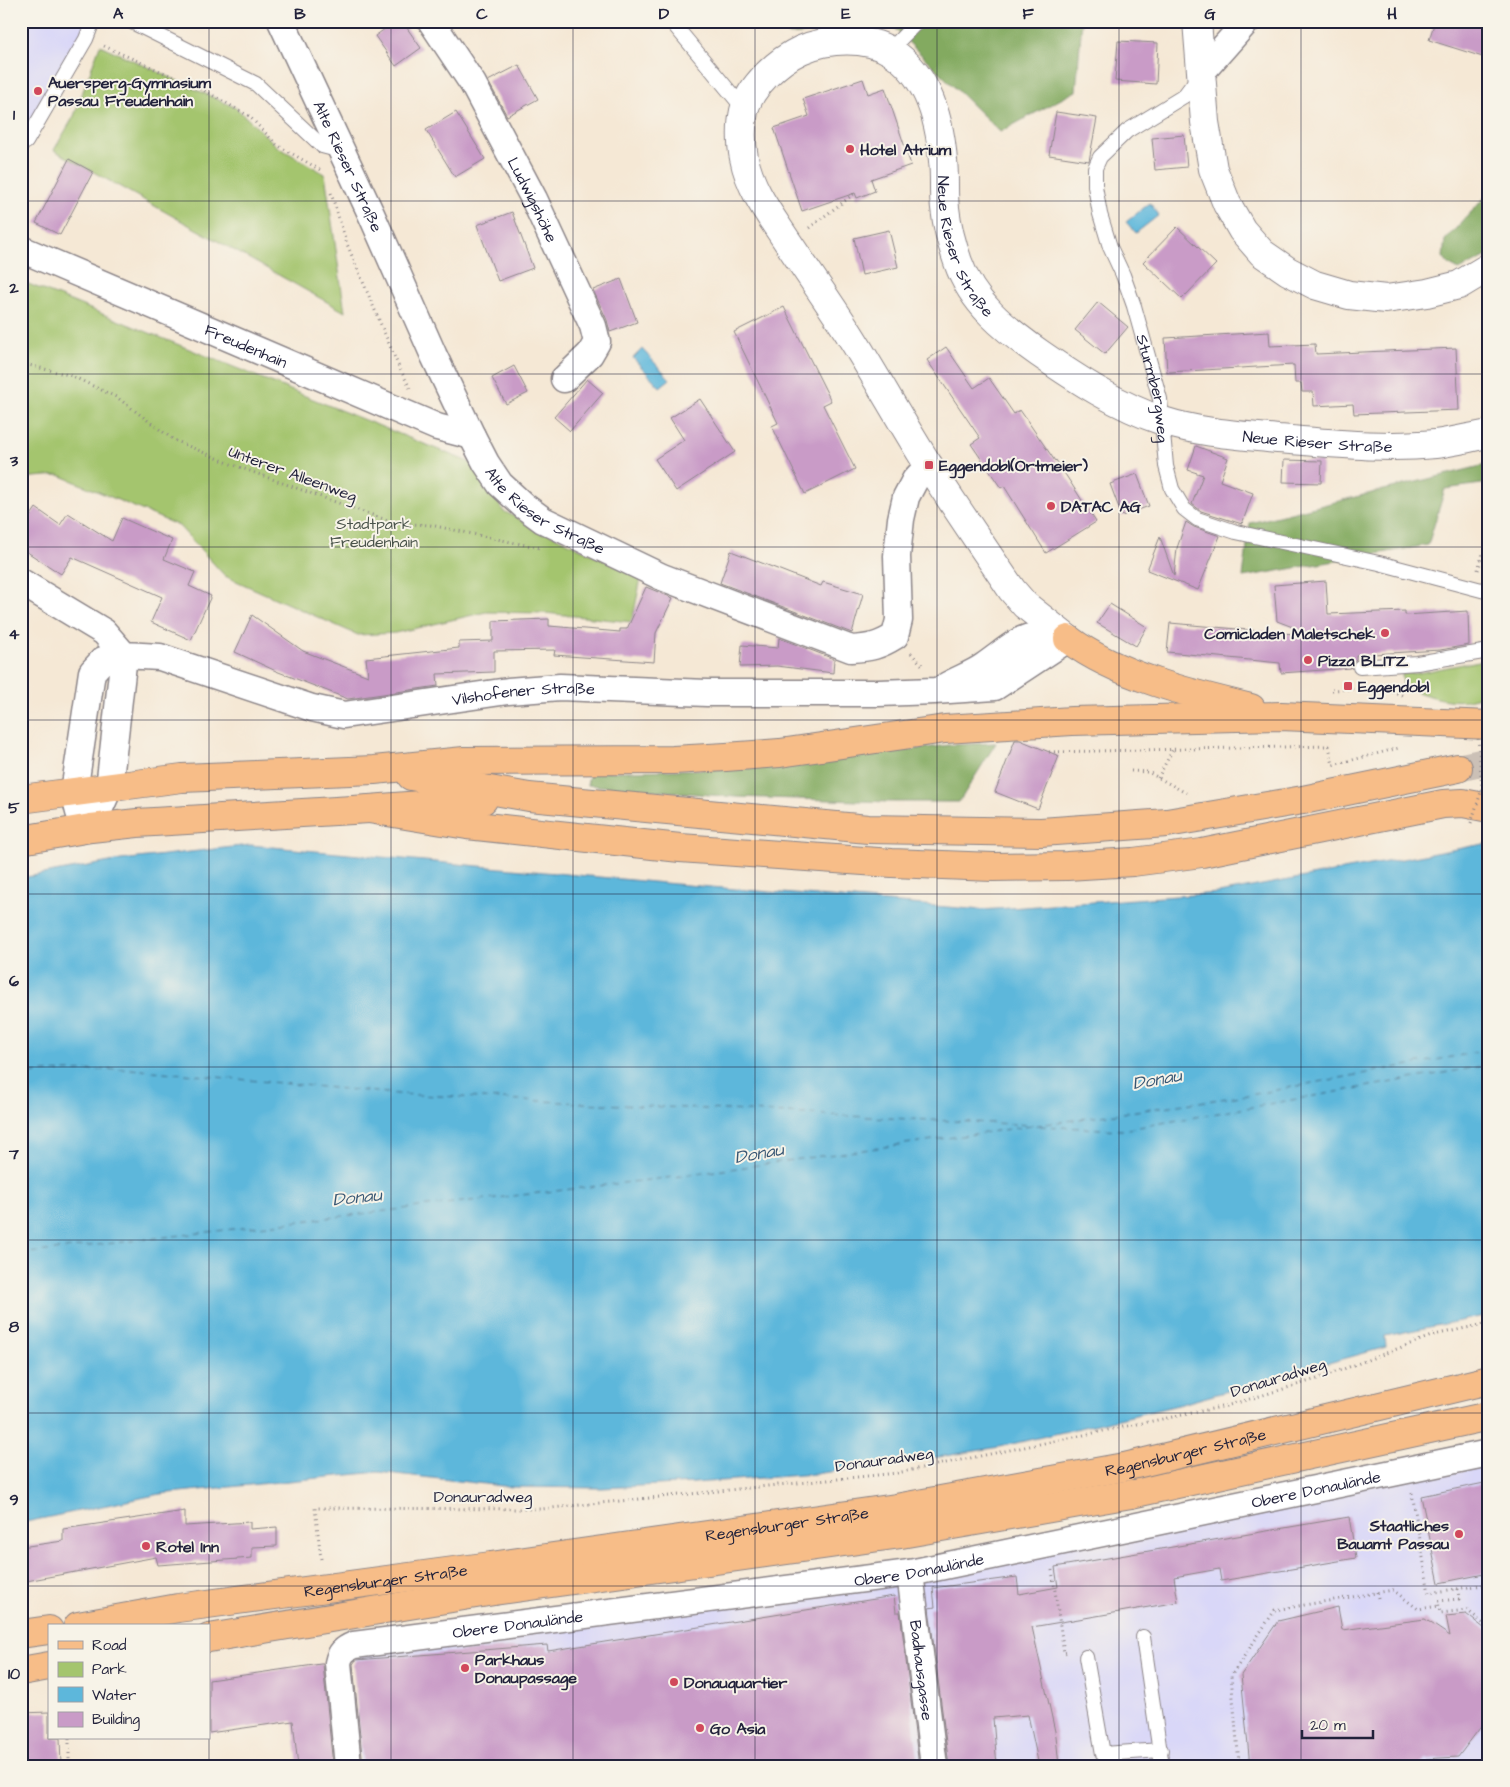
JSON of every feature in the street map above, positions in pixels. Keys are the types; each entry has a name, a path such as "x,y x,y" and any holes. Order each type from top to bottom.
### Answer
{"main road":[{"path":"1068,639 1081,649 1108,664 1146,678 1281,716"},
{"path":"21,799 182,778 374,770 464,761 673,760 726,757 780,753 945,729 1072,722 1281,716 1484,731"},
{"path":"374,770 529,798 868,829 1041,832 1167,823 1303,800 1458,768"},
{"path":"21,840 91,828 137,823 529,798"},
{"path":"368,809 468,825 680,848 993,867 1068,866 1132,862 1202,853 1443,804 1463,803 1479,812"},
{"name":"Regensburger Straße","path":"210,1638 493,1578 1124,1467 1489,1380"},
{"name":"Regensburger Straße","path":"89,1624 178,1608 493,1578 901,1534 1131,1494 1489,1416"},
{"path":"21,1634 48,1630"},
{"path":"21,1671 48,1666"}],"street":[{"name":"Alte Rieser Straße","path":"281,21 332,148 472,436 500,484 543,520 662,577 851,649 881,645 895,636"},
{"name":"Ludwigshöhe","path":"431,21 473,84 534,199 593,326 597,342 590,354 564,378"},
{"path":"1197,21 1205,122 1213,169 1227,204 1242,230 1262,254 1288,271 1315,285 1349,295 1386,299 1427,293 1459,285 1489,266"},
{"name":"Sturmbergweg","path":"1201,73 1247,21"},
{"name":"Neue Rieser Straße","path":"1068,639 1025,605 1012,590 928,465 849,333 763,205 751,180 744,158 742,135 744,109 756,87 776,65 797,52 821,42 846,41 869,43 889,50 909,66 925,88 939,126 944,164 944,206 959,265 978,300 987,312 1010,333 1076,379 1122,404 1162,421 1222,434 1370,446 1436,444 1489,434"},
{"name":"Freudenhain","path":"21,249 438,426 472,436"},
{"path":"895,636 900,620 898,556 901,519 906,497 915,480 928,465"},
{"path":"21,582 104,632 124,655 110,788 91,828"},
{"path":"1009,646 1016,632 1017,620 1012,590"},
{"name":"Vilshofener Straße","path":"931,682 982,667 1009,646 1024,638 1050,635 1068,639"},
{"name":"Vilshofener Straße","path":"91,828 79,812 74,792 92,672 103,660 124,655 160,657 312,708 344,715 508,691 560,687 707,693 931,682 995,687 1068,639"},
{"name":"Obere Donaulände","path":"348,1766 338,1669 339,1656 343,1651 354,1645 910,1572 1489,1453"},
{"name":"Badhausgasse","path":"910,1572 934,1766"}],"lane":[{"path":"26,142 86,38 93,21"},
{"path":"130,21 256,84 332,148"},
{"path":"671,21 744,109"},
{"path":"889,50 918,21"},
{"name":"Sturmbergweg","path":"1201,73 1184,96 1127,131 1100,157 1095,168 1095,186 1100,214 1110,246 1123,275 1160,399 1166,466 1172,488 1184,509 1197,519 1236,532 1379,563 1489,592"},
{"path":"1360,667 1417,663 1489,651"},
{"path":"1143,1637 1162,1766"},
{"path":"1086,1657 1103,1754 1161,1750"}],"path":[{"path":"86,38 149,66 249,116 278,145 325,173 332,148"},
{"path":"331,191 348,244 398,365 409,386"},
{"path":"789,244 855,193"},
{"name":"Unterer Alleenweg","path":"21,363 25,362 72,376 118,398 174,440 231,464 310,493 395,523 430,525 544,548"},
{"path":"895,636 931,682"},
{"path":"1324,691 1380,688 1390,689 1409,697"},
{"path":"1479,812 1482,789 1484,731"},
{"path":"1049,752 1329,746 1333,765"},
{"path":"1158,778 1173,749"},
{"path":"1131,771 1148,772 1188,794 1198,818"},
{"name":"Donauradweg","path":"320,1559 315,1508 540,1509 897,1473 1226,1406 1317,1379 1434,1335 1489,1323"},
{"path":"1408,1470 1430,1593 1489,1584"},
{"path":"1054,1586 1064,1653"},
{"path":"1458,1589 1459,1599 1438,1601 1440,1614 1467,1610 1489,1628"},
{"path":"1236,1766 1239,1763 1231,1676 1275,1610 1393,1590 1418,1609 1439,1606"},
{"path":"1377,1592 1378,1598"},
{"path":"69,1740 69,1766"},
{"path":"1435,1766 1476,1763 1489,1753"}],"shaded area":[{"name":"Auersperg-Gymnasium Passau Freudenhain","path":"21,21 91,21 21,145"},
{"path":"1489,1466 1489,1766 360,1766 354,1653"}],"green space":[{"path":"781,21 1082,21 1076,91 1000,132 892,26 789,35"},
{"path":"100,45 236,108 278,147 325,174 345,312 54,150 74,116"},
{"path":"1489,193 1489,255 1459,270 1448,264 1443,257 1445,240"},
{"name":"Stadtpark Freudenhain","path":"21,281 481,467 503,511 641,578 632,622 545,613 486,612 395,633 358,635 225,576 179,526 59,475 21,478"},
{"path":"1489,464 1489,483 1445,489 1428,545 1243,577 1250,523"},
{"path":"1489,659 1489,690 1469,700 1446,700 1403,687 1402,674 1418,673"},
{"path":"996,743 959,802 890,802 735,797 587,785 590,772 756,768 950,745"}],"water":[{"path":"1150,203 1159,215 1136,233 1126,222"},
{"path":"642,349 670,379 660,387 633,358"},
{"name":"Donau","path":"1489,843 1489,1315 1385,1336 1386,1347 1174,1406 999,1447 921,1460 814,1474 602,1488 512,1487 378,1472 160,1494 21,1523 21,878 121,860 250,845 982,910 1219,893"}],"building":[{"path":"396,21 402,21 421,48 396,66 375,36"},
{"path":"1435,21 1489,21 1489,59 1429,40"},
{"path":"1118,41 1158,43 1156,84 1115,81"},
{"path":"519,65 538,99 507,116 488,81"},
{"path":"863,79 868,94 885,88 911,165 871,179 875,191 857,198 855,193 802,211 774,128 809,116 803,99"},
{"path":"456,112 485,159 455,177 426,130"},
{"path":"1056,112 1097,118 1089,161 1049,155"},
{"path":"1184,135 1187,167 1155,170 1152,138"},
{"path":"69,159 93,172 60,235 36,223"},
{"path":"512,212 533,268 498,281 477,225"},
{"path":"1177,227 1216,264 1182,299 1143,262"},
{"path":"889,230 898,267 862,275 854,238"},
{"path":"621,279 637,322 610,332 607,320 593,290"},
{"path":"1098,302 1128,327 1105,354 1075,330"},
{"path":"784,307 831,401 823,405 855,469 805,494 772,426 778,423 734,332"},
{"path":"1269,332 1270,346 1315,344 1316,354 1456,348 1459,410 1354,414 1353,404 1314,406 1313,392 1302,392 1301,383 1295,383 1294,365 1167,372 1165,338"},
{"path":"946,347 974,388 989,378 1014,414 1020,410 1056,460 1096,522 1046,553 1004,486 1001,488 971,444 980,438 927,360"},
{"path":"514,366 528,393 506,404 492,378"},
{"path":"587,379 603,393 570,431 554,417"},
{"path":"700,399 735,452 676,491 655,459 684,440 670,418"},
{"path":"1196,446 1228,458 1220,481 1253,493 1242,524 1201,511 1192,504 1203,475 1188,470"},
{"path":"1284,460 1322,461 1321,483 1283,482"},
{"path":"1137,474 1149,506 1122,516 1110,484"},
{"path":"36,508 60,525 68,513 112,541 122,518 172,540 164,559 195,572 189,586 211,596 191,640 151,622 162,597 72,557 61,574 21,548 21,530"},
{"path":"1186,522 1194,527 1220,536 1198,590 1147,570 1160,537 1174,576 1177,548"},
{"path":"731,551 821,586 823,582 863,594 852,633 720,583"},
{"path":"1326,581 1328,614 1405,611 1405,615 1468,611 1469,645 1440,650 1356,655 1351,668 1281,673 1280,663 1167,652 1170,623 1316,636 1277,621 1274,585"},
{"path":"646,587 673,598 656,633 654,662 554,655 555,650 494,651 494,672 437,674 438,686 348,699 276,671 235,652 252,615 303,651 368,676 366,658 459,648 459,642 493,641 493,621 549,619 549,626 620,632 620,629 627,629"},
{"path":"1110,604 1147,627 1136,646 1097,623"},
{"path":"779,638 834,659 833,673 777,666 740,667 742,645 778,648"},
{"path":"1015,740 1020,740 1059,756 1038,809 995,792"},
{"name":"Staatliches Bauamt Passau","path":"1489,1482 1489,1573 1439,1583 1421,1496"},
{"name":"Rotel Inn","path":"185,1511 185,1526 250,1522 250,1529 277,1527 277,1546 252,1547 252,1558 158,1565 156,1557 21,1582 21,1547 63,1541 63,1529"},
{"path":"1349,1517 1356,1558 1221,1581 1219,1569 1174,1577 1178,1602 1032,1627 1056,1736 1059,1766 1039,1766 1028,1715 993,1718 997,1766 949,1766 929,1608 935,1607 933,1588 1017,1577 1019,1594 1058,1587 1055,1567"},
{"path":"894,1596 896,1612 900,1612 919,1766 363,1766 353,1664 356,1660 547,1645 548,1651"},
{"path":"1338,1607 1342,1630 1425,1619 1450,1636 1446,1616 1466,1614 1489,1632 1489,1716 1458,1757 1426,1759 1421,1766 1250,1766 1241,1675 1278,1621"},
{"path":"323,1664 333,1766 298,1766 293,1721 210,1733 210,1680"},
{"path":"48,1712 48,1740 60,1740 61,1766 22,1766 21,1713"}],"ferry route":[{"path":"21,1254 674,1177 1255,1094 1489,1050"},
{"path":"1040,1126 1122,1130 1489,1065"},
{"path":"21,1076 40,1072 131,1069 398,1094 1033,1125"}],"tunnel":[{"path":"1458,768 1489,761"}],"place":[{"name":"Auersperg-Gymnasium Passau Freudenhain","path":"38,91"},
{"name":"Hotel Atrium","path":"850,149"},
{"name":"Eggendobl(Ortmeier)","path":"929,465"},
{"name":"DATAC AG","path":"1051,506"},
{"name":"Comicladen Maletschek","path":"1385,633"},
{"name":"Pizza BLITZ","path":"1308,660"},
{"name":"Eggendobl","path":"1348,686"},
{"name":"Staatliches Bauamt Passau","path":"1459,1534"},
{"name":"Rotel Inn","path":"146,1546"},
{"name":"Parkhaus Donaupassage","path":"465,1668"},
{"name":"Donauquartier","path":"674,1682"},
{"name":"Go Asia","path":"700,1728"}]}
